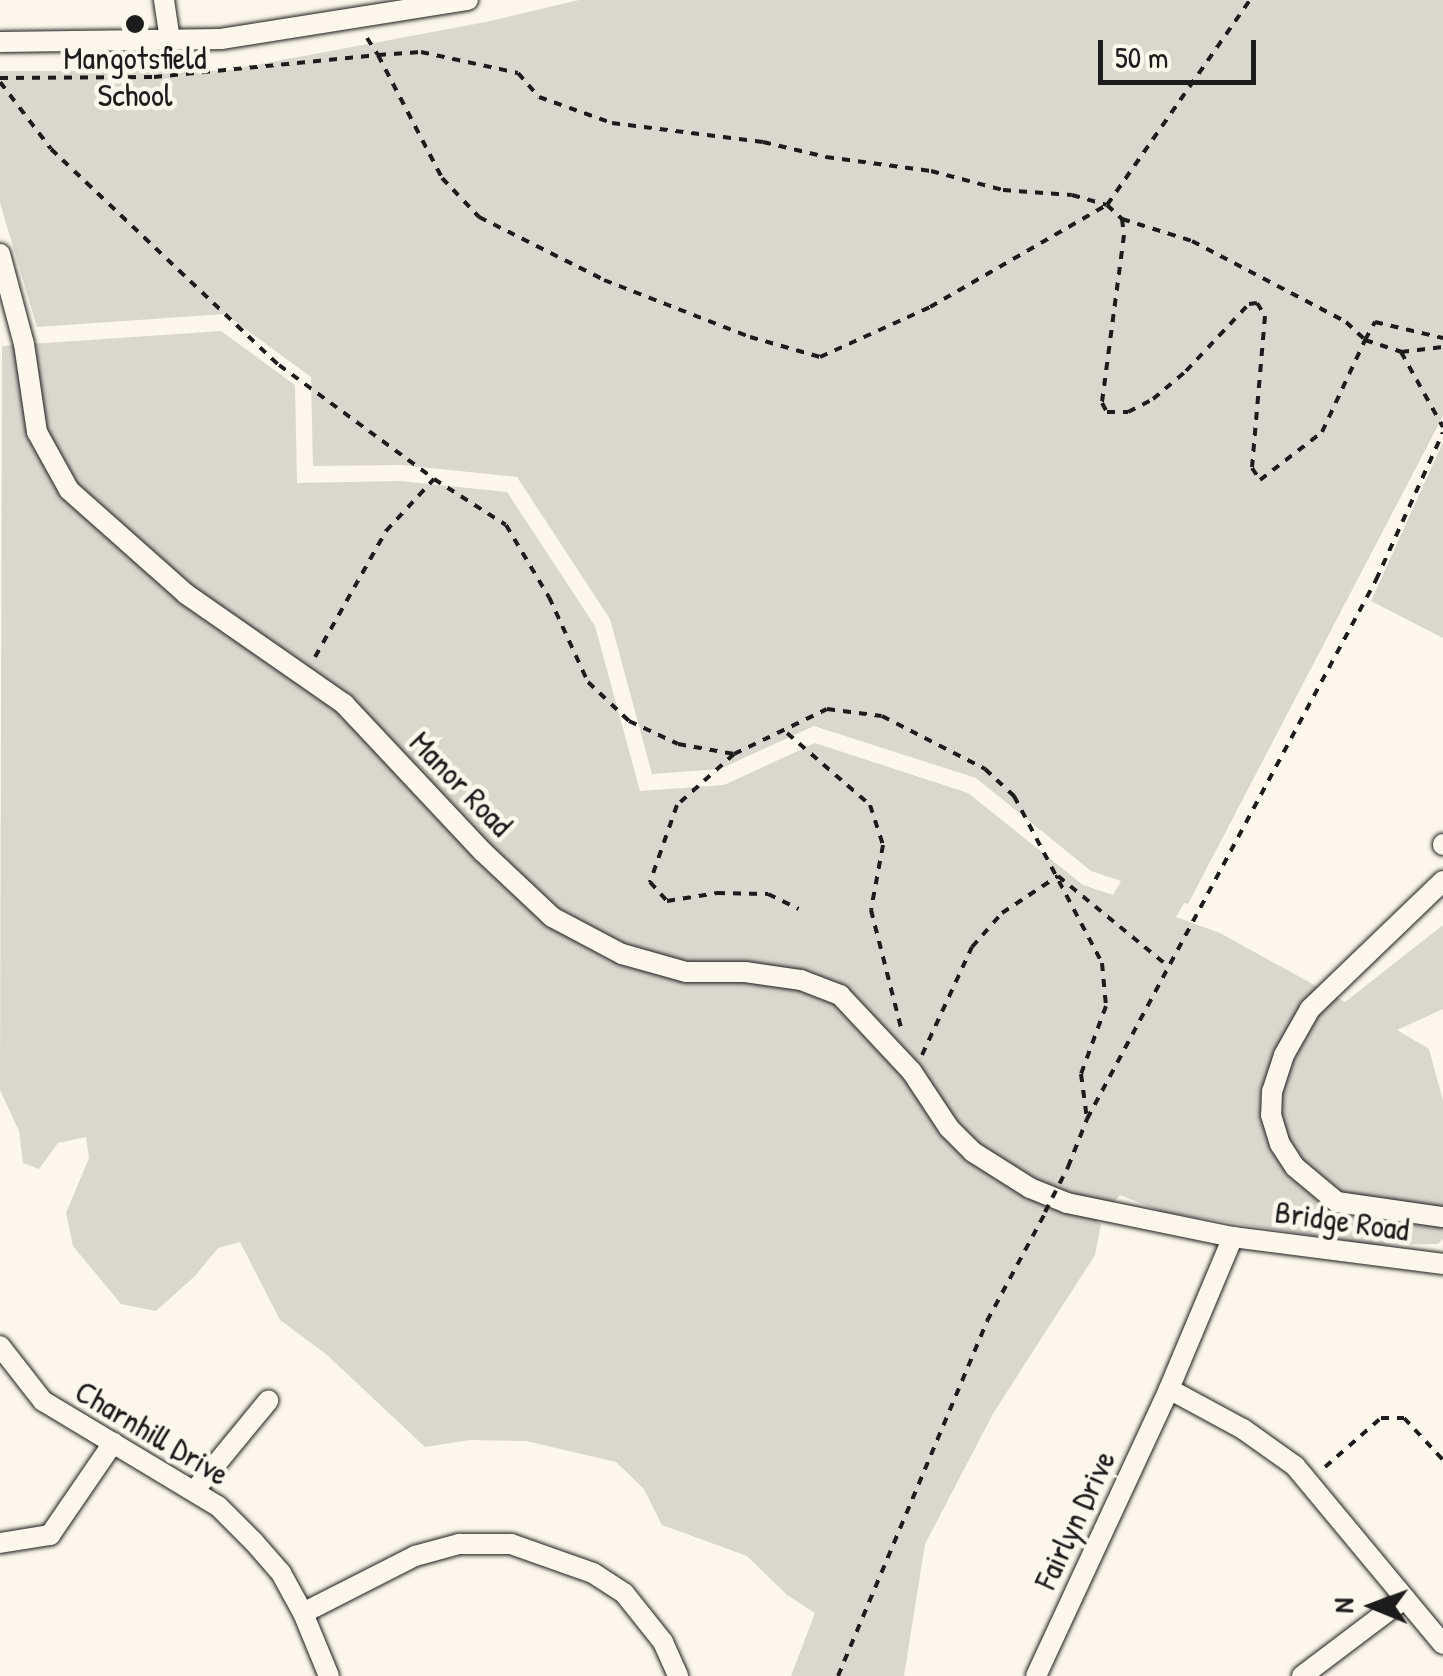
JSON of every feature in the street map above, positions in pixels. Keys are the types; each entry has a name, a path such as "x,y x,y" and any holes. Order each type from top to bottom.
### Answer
{"street":[{"path":"164,0 170,40"},
{"path":"0,42 221,40 468,0"},
{"name":"Manor Road","path":"3,262 24,344 37,432 69,490 186,594 344,704 482,851 552,917 622,954 670,968 801,980 840,995 912,1072 948,1128 973,1152 1030,1188"},
{"path":"1443,881 1310,1009 1284,1055 1272,1091 1271,1114 1280,1144 1296,1167 1337,1202 1443,1218"},
{"name":"Bridge Road","path":"1030,1188 1066,1203 1233,1237 1443,1264"},
{"name":"Fairlyn Drive","path":"1036,1676 1169,1389 1233,1237"},
{"name":"Charnhill Drive","path":"0,1346 42,1400 218,1506 254,1542 280,1573 303,1612 329,1676"},
{"path":"1169,1389 1243,1429 1309,1480 1443,1644"},
{"path":"194,1491 268,1400"},
{"path":"0,1543 50,1535 113,1443"},
{"path":"303,1612 415,1556 459,1544 511,1544 593,1573 624,1593 663,1642 678,1676"},
{"path":"1302,1676 1406,1598"}],"path":[{"path":"363,19 368,43 378,55 442,178 480,217 604,280 750,337 820,356 930,306 1107,205 1250,0"},
{"path":"0,80 154,77 421,52 518,74 539,96 628,126 763,142 826,157 932,171 1003,190 1072,194 1107,205 1122,219 1192,241 1346,322 1365,340 1401,352 1443,347"},
{"path":"0,80 51,149 280,365 434,480 506,525 549,597 588,682 629,721 678,744 734,754"},
{"path":"1122,219 1124,235 1102,402 1108,412 1128,412 1153,398 1186,371 1249,304 1258,303 1264,316 1252,468 1260,480 1322,432 1375,322 1443,338"},
{"path":"838,1676 988,1321 1068,1167 1087,1118 1376,580 1443,429 1401,352"},
{"path":"304,676 386,532 434,480"},
{"path":"799,908 768,894 717,893 667,900 650,882 677,805 734,754 828,709 882,716 970,762 1014,796 1102,963 1106,1006 1082,1074 1087,1118"},
{"path":"785,732 870,805 883,846 871,910 903,1036"},
{"path":"1058,876 1168,966"},
{"path":"912,1072 938,1026 972,946 1002,913 1058,876"},
{"path":"1309,1480 1381,1418 1404,1418 1443,1460"}],"shaded area":[{"path":"579,0 1443,0 1443,416 1188,904 1184,903 1176,917 1220,933 1345,1002 1443,925 1443,1009 1397,1030 1429,1049 1443,1101 1443,1239 1438,1244 1372,1245 1162,1212 1120,1195 1096,1222 1101,1224 1095,1255 994,1412 925,1544 904,1676 791,1676 815,1613 787,1595 747,1556 662,1525 644,1489 616,1462 526,1441 470,1440 425,1447 326,1354 280,1320 240,1242 218,1248 195,1276 156,1311 121,1304 73,1246 66,1213 89,1158 86,1137 58,1143 39,1169 23,1163 19,1131 0,1090 2,346 221,331 295,385 297,483 400,481 507,492 595,626 640,791 724,785 815,743 968,793 1083,885 1113,895 1121,881 1091,871 976,778 814,726 720,769 652,774 610,619 517,477 401,465 313,466 311,377 225,314 37,327 0,203 0,71 223,71 486,22"},
{"path":"1443,442 1443,638 1371,601"}],"place":[{"name":"Mangotsfield School","path":"135,24"}]}
